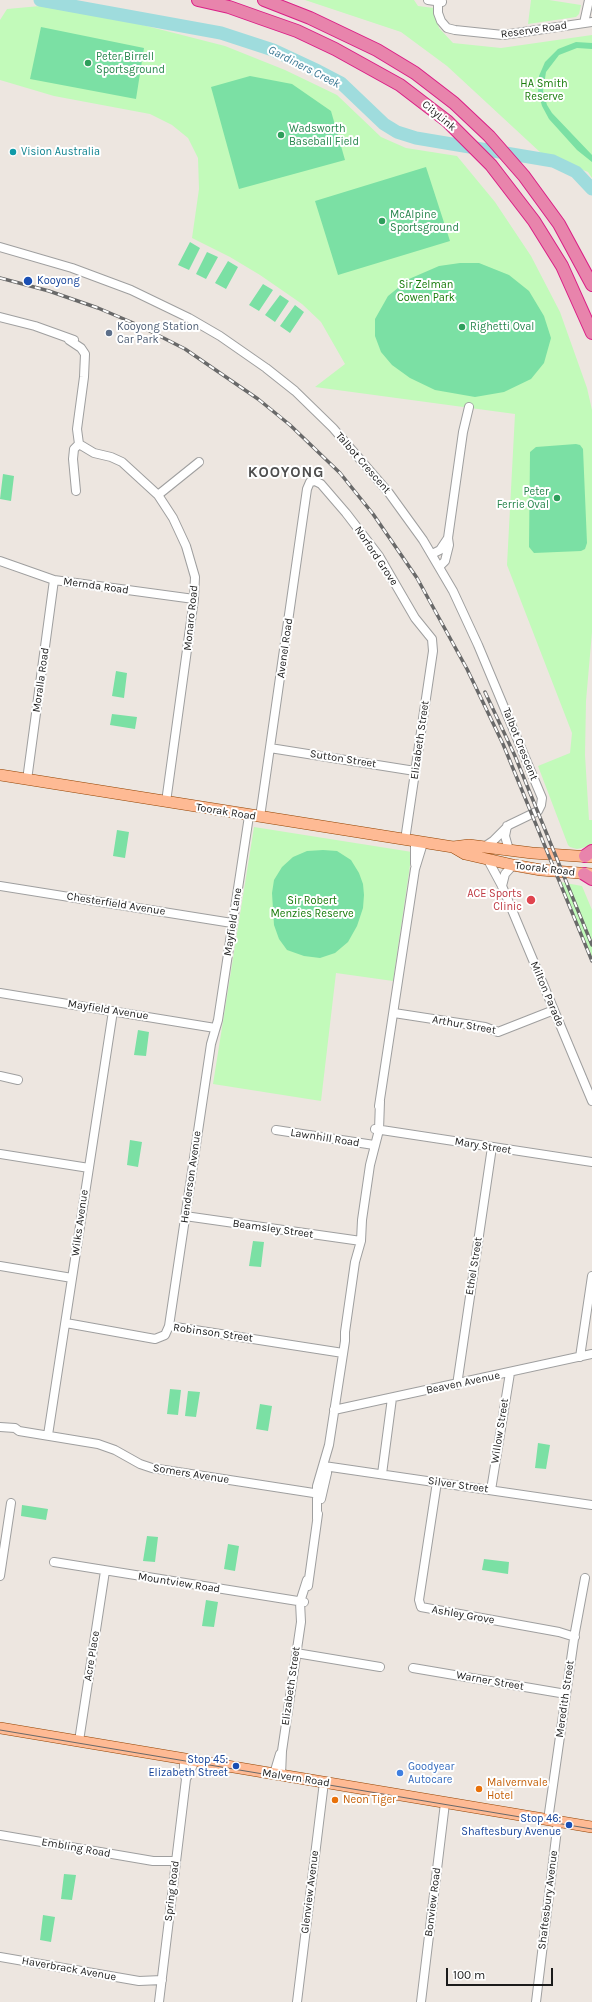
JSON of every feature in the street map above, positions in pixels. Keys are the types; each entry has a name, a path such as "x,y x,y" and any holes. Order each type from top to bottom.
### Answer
{"highway":[{"name":"CityLink","path":"198,0 228,7 297,31 374,70 417,98 458,132 491,165 521,202 547,240 575,293 592,333"},
{"name":"CityLink","path":"264,0 322,23 396,61 448,98 489,136 519,169 559,224 592,285"}],"main road":[{"name":"Toorak Road","path":"0,775 453,848 465,854 488,860 589,876"},
{"name":"Toorak Road","path":"453,848 469,845 510,850 590,855"},
{"name":"Malvern Road","path":"0,1728 592,1827"}],"street":[{"name":"Reserve Road","path":"428,0 441,1 438,13 443,23 449,29 497,35 588,23"},
{"path":"590,0 592,7"},
{"path":"588,23 590,0"},
{"name":"Talbot Crescent","path":"0,247 72,268 131,290 189,318 266,368 312,407 354,451 389,493 440,566 478,645 542,798 538,810 508,826 493,841 484,847"},
{"path":"0,317 35,326 69,340 84,351 84,377 77,429 74,435 76,447 73,468 76,491"},
{"path":"440,566 445,561 448,552 448,538 465,422 470,407"},
{"name":"Monaro Road","path":"76,447 78,452 94,452 122,462 158,495 173,518 186,546 194,577 194,599 166,802"},
{"path":"158,495 199,462"},
{"name":"Norford Grove","path":"313,480 318,482 326,490 379,556 415,618 432,639"},
{"name":"Avenel Road","path":"260,817 308,489 313,480"},
{"path":"432,554 440,550 448,538"},
{"name":"Mernda Road","path":"0,561 54,580 194,599"},
{"name":"Moralla Road","path":"27,780 54,580"},
{"name":"Elizabeth Street","path":"277,1775 282,1751 301,1622 305,1612 302,1602 308,1591 307,1580 318,1494 326,1466 338,1382 340,1352 345,1332 362,1220 370,1165 371,1145 377,1129 389,1040 396,1013 396,989 415,869 415,771 433,651 432,639"},
{"name":"Sutton Street","path":"270,748 415,771"},
{"name":"Mayfield Lane","path":"215,1028 249,816"},
{"path":"508,826 505,836 510,850"},
{"name":"Milton Parade","path":"488,860 502,886 592,1101"},
{"path":"502,886 505,874 513,865"},
{"name":"Chesterfield Avenue","path":"0,886 232,923"},
{"name":"Mayfield Avenue","path":"0,993 215,1028"},
{"name":"Arthur Street","path":"396,1013 485,1027 498,1032 554,1010"},
{"name":"Wilks Avenue","path":"48,1435 114,1012"},
{"name":"Henderson Avenue","path":"169,1326 211,1044 215,1028"},
{"path":"0,1076 18,1080"},
{"name":"Mary Street","path":"377,1129 592,1162"},
{"name":"Lawnhill Road","path":"276,1130 371,1145"},
{"name":"Ethel Street","path":"456,1384 492,1147"},
{"path":"0,1154 89,1168"},
{"name":"Beamsley Street","path":"185,1216 358,1241"},
{"path":"0,1266 72,1278"},
{"path":"580,1357 592,1276"},
{"name":"Robinson Street","path":"66,1323 155,1339 165,1335 169,1326 340,1352"},
{"name":"Beaven Avenue","path":"334,1410 592,1354"},
{"name":"Willow Street","path":"491,1490 510,1373"},
{"path":"382,1474 392,1398"},
{"name":"Somers Avenue","path":"0,1428 14,1432 19,1431 48,1435 108,1447 140,1464 152,1468 318,1494"},
{"name":"Silver Street","path":"326,1466 592,1505"},
{"name":"Ashley Grove","path":"437,1482 419,1600 421,1607 575,1635"},
{"path":"0,1576 11,1503"},
{"name":"Mountview Road","path":"54,1562 302,1602"},
{"name":"Acre Place","path":"79,1741 105,1571"},
{"name":"Meredith Street","path":"553,1821 566,1694 585,1578"},
{"path":"296,1653 380,1667"},
{"name":"Warner Street","path":"413,1668 566,1694"},
{"name":"Spring Road","path":"159,2002 189,1760"},
{"name":"Glenview Avenue","path":"297,2002 324,1782"},
{"name":"Bonview Road","path":"422,2002 445,1803"},
{"name":"Shaftesbury Avenue","path":"536,2002 553,1821"},
{"name":"Embling Road","path":"0,1835 175,1865"},
{"name":"Haverbrack Avenue","path":"0,1958 161,1984"}],"green space":[{"name":"HA Smith Reserve","path":"305,0 414,0 418,6 434,8 439,28 453,43 501,48 592,35 592,178 588,172 541,153 447,66 401,32"},
{"path":"531,0 549,0 581,5 579,14 576,17 528,24"},
{"name":"Sir Zelman Cowen Park","path":"40,6 131,22 225,46 285,70 337,95 381,137 406,148 457,156 495,202 531,256 560,312 587,388 592,410 592,632 586,701 585,755 589,820 592,820 592,845 577,849 568,845 538,766 570,753 572,733 507,565 515,414 315,387 345,364 321,322 302,304 260,275 230,257 192,238 199,189 198,158 188,138 172,125 150,114 54,96 0,80 0,20 7,9"},
{"name":"Peter Birrell Sportsground","path":"41,27 144,48 136,99 30,79"},
{"path":"576,42 592,43 592,49 577,48 559,55 546,72 543,91 547,105 552,113 592,155 592,162 577,150 549,119 542,106 538,92 539,76 545,62 558,49"},
{"name":"Wadsworth Baseball Field","path":"250,76 292,84 331,111 345,160 239,189 211,87"},
{"name":"McAlpine Sportsground","path":"426,167 450,241 338,275 315,201"},
{"path":"190,242 200,248 189,270 178,265"},
{"path":"207,252 218,257 206,279 196,274"},
{"path":"228,261 238,267 226,289 215,283"},
{"name":"Righetti Oval","path":"460,263 479,263 509,275 529,291 544,316 551,338 544,363 531,379 504,392 475,397 435,390 410,378 392,365 381,352 375,336 375,319 388,296 409,279 439,266"},
{"path":"263,284 273,290 259,311 249,305"},
{"path":"280,295 289,301 275,322 265,315"},
{"path":"295,305 304,312 290,333 280,326"},
{"name":"Peter Ferrie Oval","path":"580,445 583,449 587,543 585,549 581,551 534,553 529,547 530,452 536,447"},
{"path":"3,474 14,476 11,501 0,499"},
{"path":"116,671 127,673 124,698 112,696"},
{"path":"112,714 137,717 135,729 110,725"},
{"name":"Sir Robert Menzies Reserve","path":"254,827 412,852 393,981 336,973 321,1101 213,1084"},
{"path":"117,830 129,832 125,858 113,856"},
{"path":"307,851 337,851 351,860 359,873 363,884 364,895 363,908 357,926 348,942 335,953 320,958 304,956 287,950 279,939 274,925 272,893 274,880 282,867 293,857"},
{"path":"560,882 582,886 592,910 592,957"},
{"path":"138,1030 149,1032 146,1056 134,1055"},
{"path":"130,1140 142,1142 138,1167 127,1165"},
{"path":"253,1241 264,1242 261,1267 249,1266"},
{"path":"170,1389 181,1390 178,1415 167,1414"},
{"path":"188,1391 200,1392 196,1417 185,1416"},
{"path":"260,1404 272,1406 268,1431 256,1429"},
{"path":"538,1443 550,1445 546,1469 535,1468"},
{"path":"22,1505 48,1509 46,1520 21,1516"},
{"path":"147,1536 158,1537 155,1562 143,1561"},
{"path":"228,1544 239,1546 235,1571 224,1569"},
{"path":"484,1559 509,1562 508,1574 482,1570"},
{"path":"206,1600 218,1602 214,1627 202,1626"},
{"path":"64,1874 76,1875 72,1900 61,1899"},
{"path":"43,1915 55,1917 51,1942 40,1940"}],"waterway":[{"name":"Gardiners Creek","path":"40,0 221,33 273,50 341,83 384,124 397,132 416,138 553,161 576,172 592,189"}],"tram line":[{"path":"0,1730 592,1829"}],"railway":[{"path":"0,278 49,291 98,308 138,325 185,349 258,399 290,425 340,473 373,514 417,578 467,669 503,744 592,961"},
{"path":"485,692 515,756 592,945"}],"place":[{"name":"Peter Birrell Sportsground","path":"88,63"},
{"name":"Wadsworth Baseball Field","path":"281,135"},
{"name":"Vision Australia","path":"13,152"},
{"name":"McAlpine Sportsground","path":"382,221"},
{"name":"Kooyong","path":"28,281"},
{"name":"Righetti Oval","path":"462,327"},
{"name":"Kooyong Station Car Park","path":"109,333"},
{"name":"Peter Ferrie Oval","path":"557,498"},
{"name":"ACE Sports Clinic","path":"531,900"},
{"name":"Stop 45: Elizabeth Street","path":"236,1766"},
{"name":"Goodyear Autocare","path":"400,1773"},
{"name":"Malvernvale Hotel","path":"479,1789"},
{"name":"Neon Tiger","path":"335,1800"},
{"name":"Stop 46: Shaftesbury Avenue","path":"569,1825"}],"district":[{"name":"KOOYONG","path":"286,473"}]}
